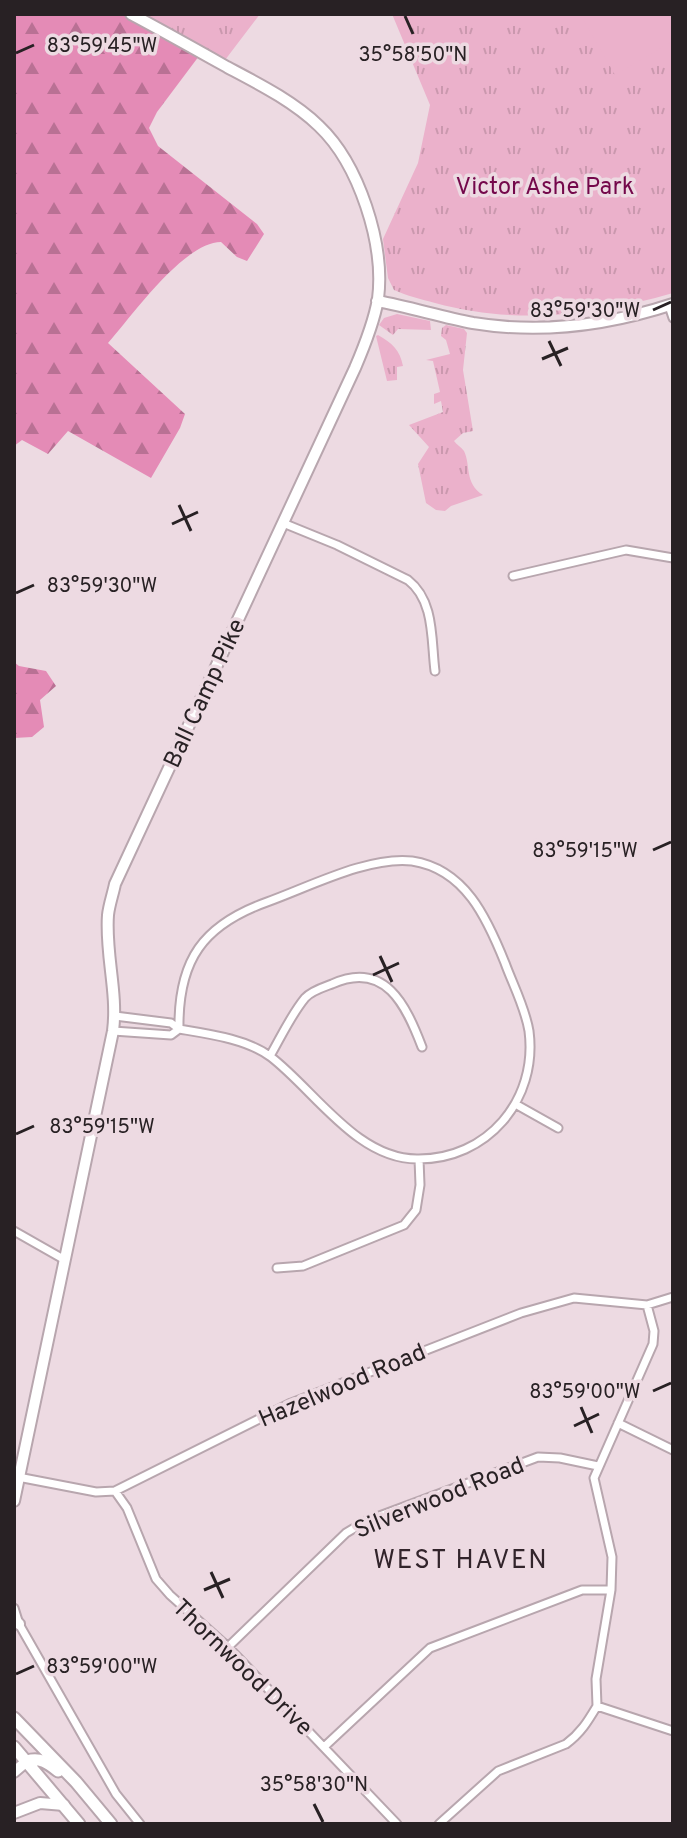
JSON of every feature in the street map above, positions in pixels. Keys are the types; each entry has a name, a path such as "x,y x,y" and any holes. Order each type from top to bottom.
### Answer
{"main road":[{"path":"14,1718 76,1782 111,1824"},
{"path":"14,1747 79,1824"},
{"path":"27,1761 36,1758 48,1763 76,1782"}],"street":[{"name":"Ball Camp Pike","path":"14,1501 113,1031 115,1016 108,913 115,884 355,368 377,301 376,256 368,217 356,180 335,143 305,114 275,94 131,14"},
{"path":"377,301 472,322 534,327 610,321 671,305 673,318"},
{"path":"283,523 337,545 418,588 427,604 435,671"},
{"path":"513,576 626,550 673,558"},
{"path":"113,1031 171,1035 179,1029 188,963 206,937 244,911 371,865 391,861 424,863 457,882 479,906 495,937 527,1018 529,1063 517,1105 499,1125 471,1146 419,1159 402,1158 370,1147 270,1056 246,1044 179,1029 171,1023 115,1016"},
{"path":"270,1056 307,995 343,979 375,978 395,992 411,1017 422,1047"},
{"path":"517,1105 558,1128"},
{"path":"277,1268 303,1266 404,1225 416,1210 420,1185 419,1159"},
{"path":"14,1231 65,1260"},
{"name":"Hazelwood Road","path":"115,1491 291,1403 521,1313 574,1298 647,1305 673,1297"},
{"path":"439,1824 498,1771 566,1744 584,1728 597,1706 596,1679 611,1590 612,1557 594,1478 653,1344 654,1331 647,1305"},
{"path":"618,1423 673,1450"},
{"name":"Silverwood Road","path":"228,1647 346,1533 366,1521 538,1457 598,1466"},
{"path":"18,1477 96,1492 115,1491"},
{"name":"Thornwood Drive","path":"115,1491 127,1508 156,1579 228,1647 397,1824"},
{"path":"324,1747 430,1648 582,1590 611,1590"},
{"path":"14,1608 17,1622 116,1794 140,1824"},
{"path":"597,1706 673,1731"},
{"path":"14,1772 27,1761"},
{"path":"14,1813 40,1803 64,1805"}],"green space":[{"path":"14,14 121,14 199,56 157,112 149,128 158,146 257,224 264,234 247,261 237,257 221,242 207,245 191,254 160,282 108,343 185,414 151,478 68,431 48,454 22,440 14,446"},
{"path":"134,14 260,14 222,64"},
{"name":"Victor Ashe Park","path":"392,14 673,14 673,293 584,312 525,316 465,310 394,290 388,278 383,239 418,163 430,105"},
{"path":"580,14 673,14 673,41 615,75"},
{"path":"397,314 430,321 431,330 398,329 393,335 379,325 384,318"},
{"path":"446,325 464,329 467,333 463,370 473,431 463,433 454,441 464,451 473,485 483,495 445,511 436,510 426,503 418,464 429,447 409,425 443,412 441,401 434,404 434,394 440,392 433,361 426,360 450,354 446,340 441,336 442,328"},
{"path":"378,335 391,344 400,356 403,366 397,367 397,380 387,381"},
{"path":"14,662 19,666 46,671 56,686 40,700 44,727 32,737 14,738"}],"district":[{"name":"WEST HAVEN","path":"461,1559"}]}
